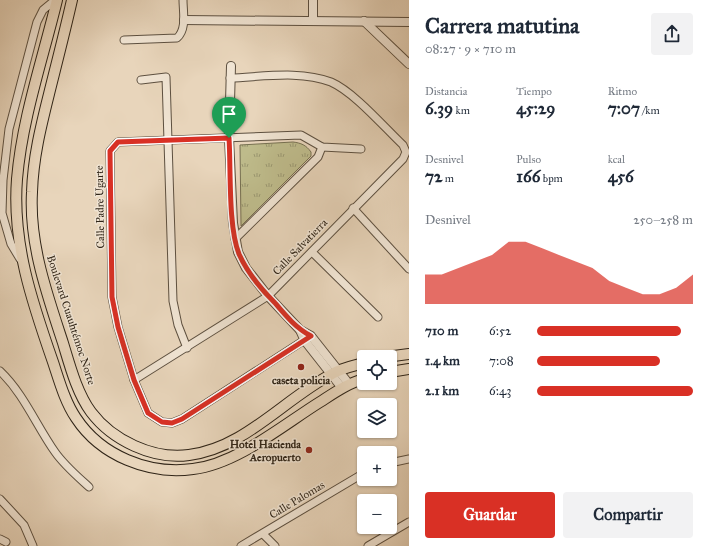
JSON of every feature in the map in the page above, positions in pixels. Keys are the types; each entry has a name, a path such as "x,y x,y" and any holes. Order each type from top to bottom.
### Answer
{"main road":[{"path":"56,0 31,105 17,178 16,220 22,261 46,343 66,397 76,418 108,450 134,463 171,470 210,467 235,456 346,386 357,382"},
{"name":"Boulevard Cuauhtémoc Norte","path":"72,0 36,147 31,212 35,245 41,274 71,368 90,411 108,429 127,442 154,452 187,455 228,444 335,372 357,365"},
{"path":"397,356 409,354"},
{"path":"397,371 409,369"}],"street":[{"path":"22,261 11,244 1,212 9,129 37,22 43,10 56,0"},
{"path":"124,40 177,38 181,34 184,20 183,0"},
{"path":"313,0 313,20"},
{"path":"184,20 409,22"},
{"path":"364,21 409,64"},
{"path":"231,66 229,138 233,223 238,252 246,268 268,296 308,338 321,349 335,372"},
{"name":"Calle Salvatierra","path":"134,380 268,296 353,208 403,159 406,152 403,145 346,91 331,83 311,77 288,75 230,78"},
{"path":"140,80 166,77 173,301 178,325 187,348"},
{"name":"Calle Padre Ugarte","path":"308,338 182,419 172,423 162,422 148,413 134,380 118,327 112,297 110,151 118,142 301,135 322,147"},
{"path":"236,239 318,157 322,147 361,149"},
{"path":"353,208 409,269"},
{"path":"312,252 378,317"},
{"path":"308,338 346,386"},
{"path":"0,370 18,391 55,452 67,467 89,486"},
{"path":"397,461 409,458"},
{"name":"Calle Palomas","path":"241,546 357,477"},
{"path":"0,499 24,526 33,546"},
{"path":"368,546 409,522"},
{"path":"263,534 275,546"}],"green space":[{"path":"293,142 305,146 311,152 311,156 241,226 240,145"}],"place":[{"name":"caseta policia","path":"301,367"},
{"name":"Hotel Hacienda Aeropuerto","path":"309,450"}],"route":[{"path":"229,138 233,223 238,252 246,268 268,296 300,330 311,336 182,419 172,423 162,422 148,413 134,380 118,327 112,297 110,151 118,142 229,138"}]}
